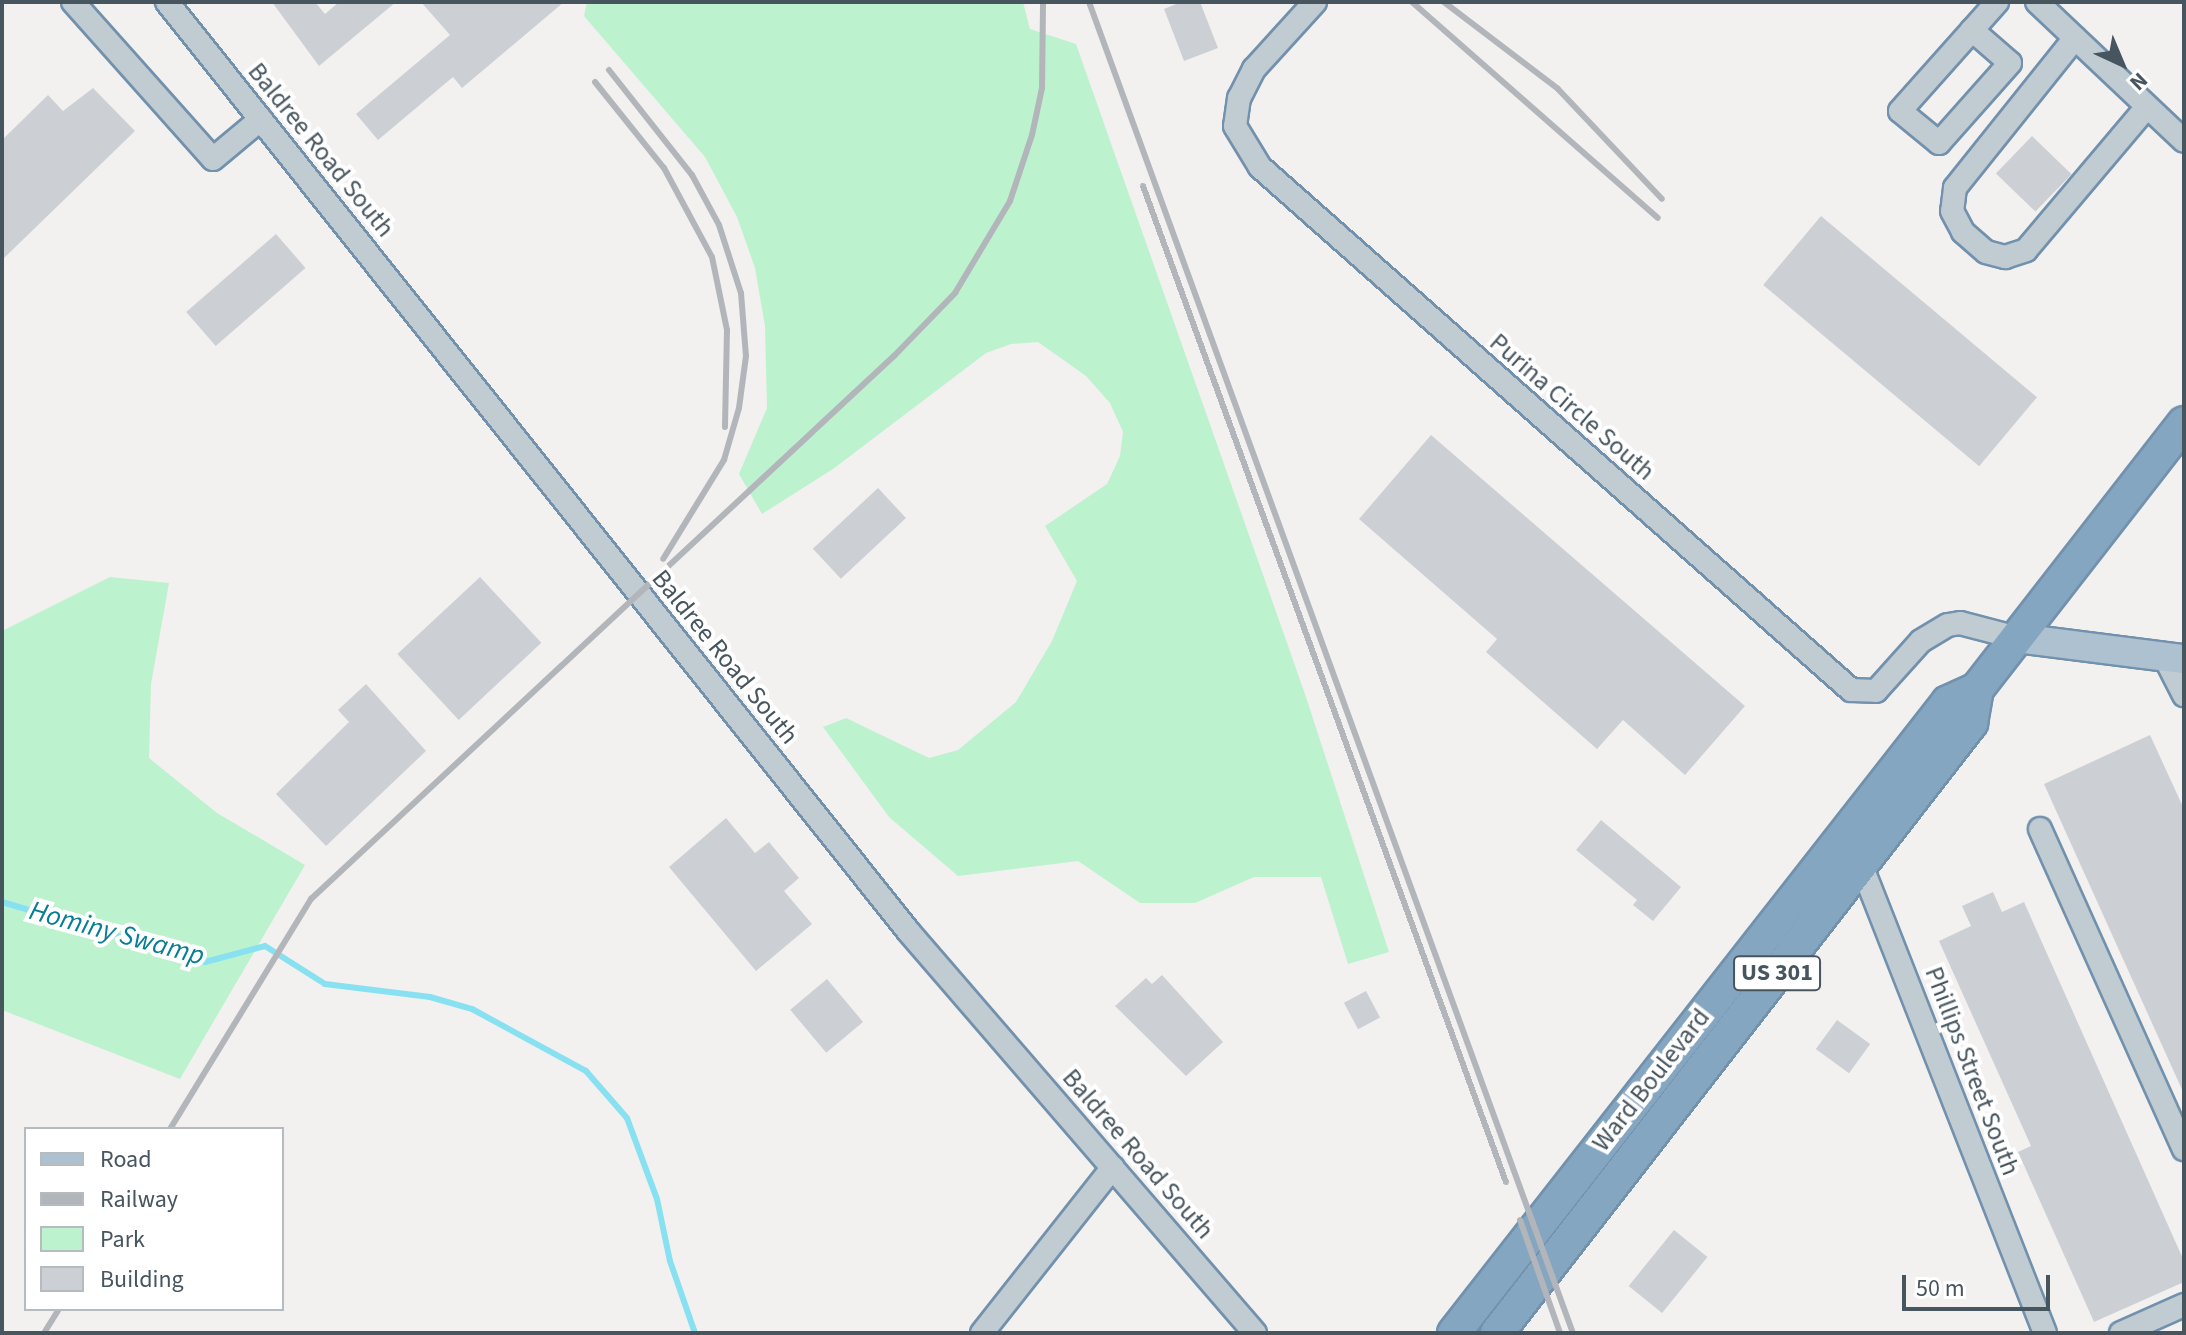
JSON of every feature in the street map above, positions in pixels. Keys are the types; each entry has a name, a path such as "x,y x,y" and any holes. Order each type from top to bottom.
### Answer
{"highway":[{"name":"Ward Boulevard","path":"1454,1333 1948,702 1977,689 2184,423"},
{"name":"Ward Boulevard","path":"1497,1333 1971,723 1977,689"}],"main road":[{"path":"2017,638 2174,658"}],"street":[{"path":"73,2 213,159 261,119"},
{"name":"Baldree Road South","path":"167,2 848,857 1255,1333"},
{"name":"Purina Circle South","path":"1315,2 1254,69 1239,98 1235,126 1260,167 1851,690 1876,691 1921,641 1948,625 1960,623 2017,638"},
{"path":"1972,30 2010,63 1939,143 1900,111 1972,30 1997,2"},
{"path":"2037,2 2184,141"},
{"path":"2075,38 1955,188 1952,211 1963,232 1986,252 2005,257 2026,250 2147,107"},
{"path":"2174,658 2184,695"},
{"path":"2040,829 2184,1149"},
{"name":"Phillips Street South","path":"1847,830 2045,1333"},
{"path":"982,1333 1113,1167"},
{"path":"2121,1333 2184,1305"}],"green space":[{"path":"587,2 1023,2 1030,29 1076,44 1305,694 1389,952 1348,964 1321,877 1254,877 1195,903 1140,903 1078,861 958,876 889,817 823,727 846,718 929,758 958,750 1016,702 1052,641 1077,581 1045,526 1107,484 1120,456 1123,432 1110,403 1086,376 1038,342 1011,344 986,353 833,469 762,514 739,474 767,408 765,326 755,268 737,217 705,157 584,16"},
{"path":"110,577 169,583 151,684 149,758 217,813 305,865 180,1079 2,1010 2,631"}],"building":[{"path":"272,2 315,2 325,14 339,2 396,2 319,66"},
{"path":"421,2 564,2 462,88 453,77 378,140 356,114 450,35"},
{"path":"1181,2 1200,2 1218,48 1184,61 1164,9"},
{"path":"93,88 135,131 2,260 2,140 48,95 63,111"},
{"path":"2032,136 2072,174 2035,212 1996,173"},
{"path":"1821,216 2037,397 1979,466 1763,285"},
{"path":"276,234 306,268 216,346 186,312"},
{"path":"1431,435 1745,706 1685,775 1623,720 1597,749 1486,652 1497,639 1359,519"},
{"path":"878,488 906,518 841,579 813,549"},
{"path":"480,577 541,643 459,720 397,654"},
{"path":"366,684 426,751 326,846 276,794 349,722 338,710"},
{"path":"2150,735 2184,809 2184,1094 2044,784"},
{"path":"726,818 755,853 769,842 799,878 784,891 812,924 756,971 669,867"},
{"path":"1601,820 1681,887 1653,921 1633,905 1637,900 1576,850"},
{"path":"1993,892 2002,912 2024,902 2184,1261 2184,1282 2094,1322 2018,1152 2031,1146 1939,941 1971,926 1962,906"},
{"path":"1162,975 1223,1042 1186,1076 1115,1006 1146,978 1152,984"},
{"path":"827,979 863,1022 826,1053 790,1010"},
{"path":"1366,991 1380,1017 1358,1029 1344,1003"},
{"path":"1837,1020 1870,1044 1849,1073 1816,1049"},
{"path":"1674,1230 1707,1257 1662,1313 1629,1286"}],"waterway":[{"name":"Hominy Swamp","path":"2,902 205,962 265,946 325,984 430,997 472,1009 586,1071 627,1118 657,1199 670,1261 695,1333"}],"railway":[{"path":"171,1127 311,899 894,356 955,293 1010,201 1032,135 1042,88 1043,2"},
{"path":"1089,2 1573,1333"},
{"path":"1412,2 1658,218"},
{"path":"1444,2 1558,89 1662,199"},
{"path":"609,70 692,175 719,225 741,293 746,356 739,408 724,460 663,559"},
{"path":"595,82 664,168 712,257 727,330 725,427"},
{"path":"1143,186 1506,1182"},
{"path":"1520,1220 1560,1333"},
{"path":"44,1333 58,1311"}]}
